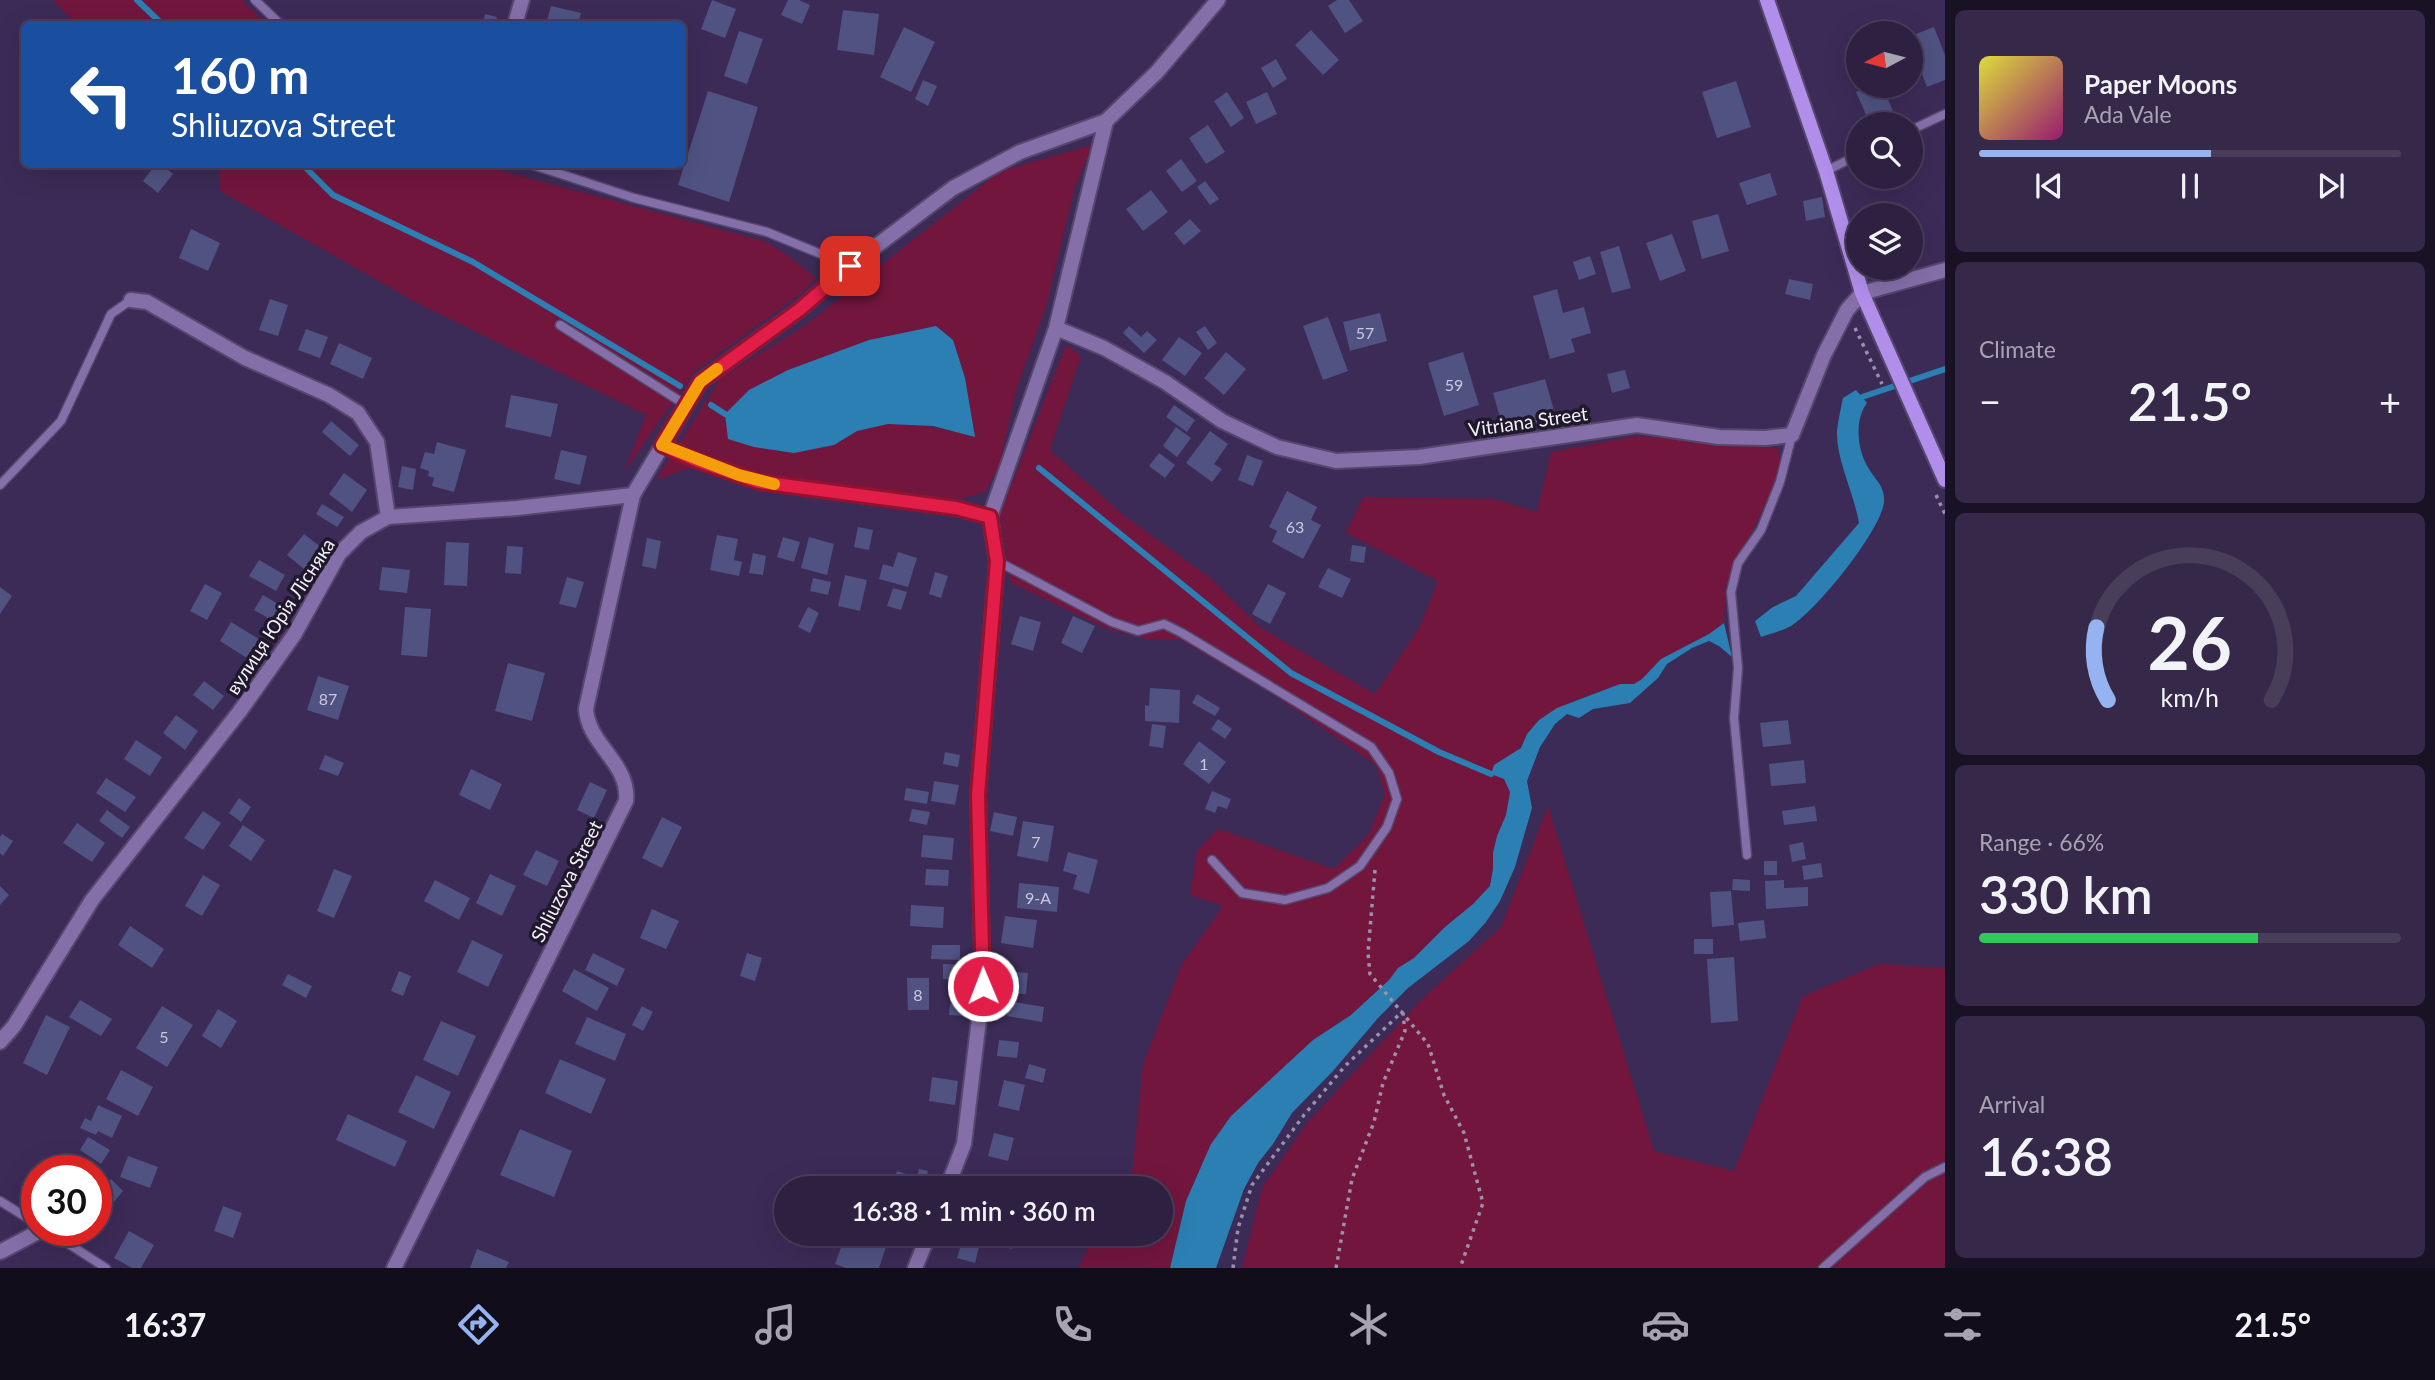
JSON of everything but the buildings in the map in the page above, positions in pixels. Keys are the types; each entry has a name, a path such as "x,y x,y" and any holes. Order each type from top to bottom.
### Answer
{"main road":[{"path":"1767,0 1826,171 1862,293 1945,480"}],"street":[{"path":"516,21 522,0"},
{"name":"Shliuzova Street","path":"394,1268 626,801 627,787 617,764 591,730 586,719 586,709 633,495 700,382 799,310 850,266 953,188 1020,152 1106,121 1157,72 1218,0"},
{"path":"952,1176 964,1144 983,986 978,795 997,561 990,517 1056,328 1106,121"},
{"path":"1792,435 1824,355 1847,310 1862,293 1945,270"},
{"path":"131,300 147,302 245,358 329,394 358,413 377,442 388,517 517,508 633,495"},
{"name":"Vitriana Street","path":"1056,328 1104,348 1153,375 1233,426 1277,447 1336,461 1419,457 1637,425 1719,437 1765,438 1792,435"},
{"name":"вулиця Юрія Лісняка","path":"0,1042 14,1026 92,900 240,711 295,635 339,554 361,532 388,517"},
{"path":"0,1252 21,1241"},
{"path":"915,1268 924,1246"}],"lane":[{"path":"255,0 277,21"},
{"path":"1923,124 1945,114"},
{"path":"1826,171 1846,161"},
{"path":"542,168 634,198 767,232 850,266"},
{"path":"0,485 61,421 111,314 131,300"},
{"path":"560,325 686,405"},
{"path":"1746,855 1734,718 1738,667 1731,592 1738,564 1761,530 1780,482 1792,435"},
{"path":"662,445 698,461 759,482 956,508 990,517"},
{"path":"997,561 1112,622 1138,631 1164,624 1371,747 1389,773 1397,799 1387,827 1360,866 1328,888 1284,900 1242,894 1212,860"},
{"path":"1823,1268 1925,1177 1945,1167"},
{"path":"0,1201 21,1214"},
{"path":"72,1246 106,1268"}],"path":[{"path":"1847,310 1884,390"},
{"path":"1377,844 1368,953 1370,974 1428,1044 1444,1096 1464,1133 1483,1203 1460,1268"},
{"path":"1233,1268 1238,1228 1252,1185 1304,1115 1345,1066 1403,1011"},
{"path":"1336,1268 1352,1179 1374,1122 1383,1083 1405,1031 1403,1011"}],"shaded area":[{"path":"53,0 242,0 263,21 73,21"},
{"path":"1092,145 1074,190 1047,303 1017,388 999,466 985,492 960,499 906,492 851,490 783,478 692,467 656,480 721,378 807,324 1000,171","holes":["936,326 953,340 965,378 974,437 931,427 887,424 858,430 834,445 749,390 788,370 869,340"]},
{"path":"220,168 491,168 764,241 786,254 816,278 803,292 694,372 624,472 646,415 419,304 220,191"},
{"path":"1066,345 1081,356 1050,450 1122,514 1209,577 1261,628 1375,694 1419,628 1438,581 1346,533 1363,497 1494,499 1537,512 1551,452 1636,436 1750,443 1779,449 1779,470 1768,499 1726,585 1724,623 1709,634 1661,659 1634,684 1620,684 1575,700 1539,720 1527,734 1504,779 1510,791 1506,815 1493,853 1490,886 1414,958 1398,968 1389,980 1351,1015 1313,1040 1261,1090 1197,1175 1186,1201 1170,1268 1078,1268 1089,1246 1173,1246 1173,1176 1130,1176 1143,1064 1182,964 1223,906 1190,895 1197,851 1218,829 1334,869 1369,834 1385,794 1376,765 1274,695 1181,640 1146,639 1108,629 1011,583 1000,514"},
{"path":"1548,806 1654,1151 1734,1171 1803,996 1879,964 1945,968 1945,1268 1242,1268 1262,1188 1307,1123 1422,999 1501,927"}],"water":[{"path":"936,326 953,340 965,378 975,437 933,426 888,424 857,431 834,445 794,453 754,447 728,439 725,414 749,390 788,370 869,340"},
{"path":"1856,390 1867,403 1860,418 1860,445 1865,462 1883,492 1884,502 1880,515 1860,550 1816,604 1791,626 1761,637 1755,621 1773,607 1796,596 1859,523 1837,442 1843,398"},
{"path":"1724,623 1732,657 1709,641 1667,664 1658,678 1630,703 1593,709 1579,718 1567,714 1555,724 1540,747 1527,781 1532,808 1515,867 1500,901 1486,922 1469,941 1408,988 1292,1113 1244,1189 1216,1268 1170,1268 1186,1201 1211,1144 1231,1116 1313,1040 1351,1015 1389,980 1398,968 1414,958 1490,886 1493,853 1506,815 1510,792 1504,779 1491,774 1494,765 1521,748 1527,734 1539,720 1557,708 1620,684 1634,684 1661,659 1709,634"}],"waterway":[{"path":"137,0 159,21"},
{"path":"306,168 333,195 473,262 680,386"},
{"path":"1862,397 1945,369"},
{"path":"711,405 725,414"},
{"path":"1039,468 1291,673 1439,752 1491,774"}],"slow traffic":[{"path":"717,369 700,382 662,445 698,461 759,482 774,484"}],"route":[{"path":"850,266 799,310 700,382 662,445 698,461 759,482 956,508 990,517 997,561 978,795 983,986"}]}
